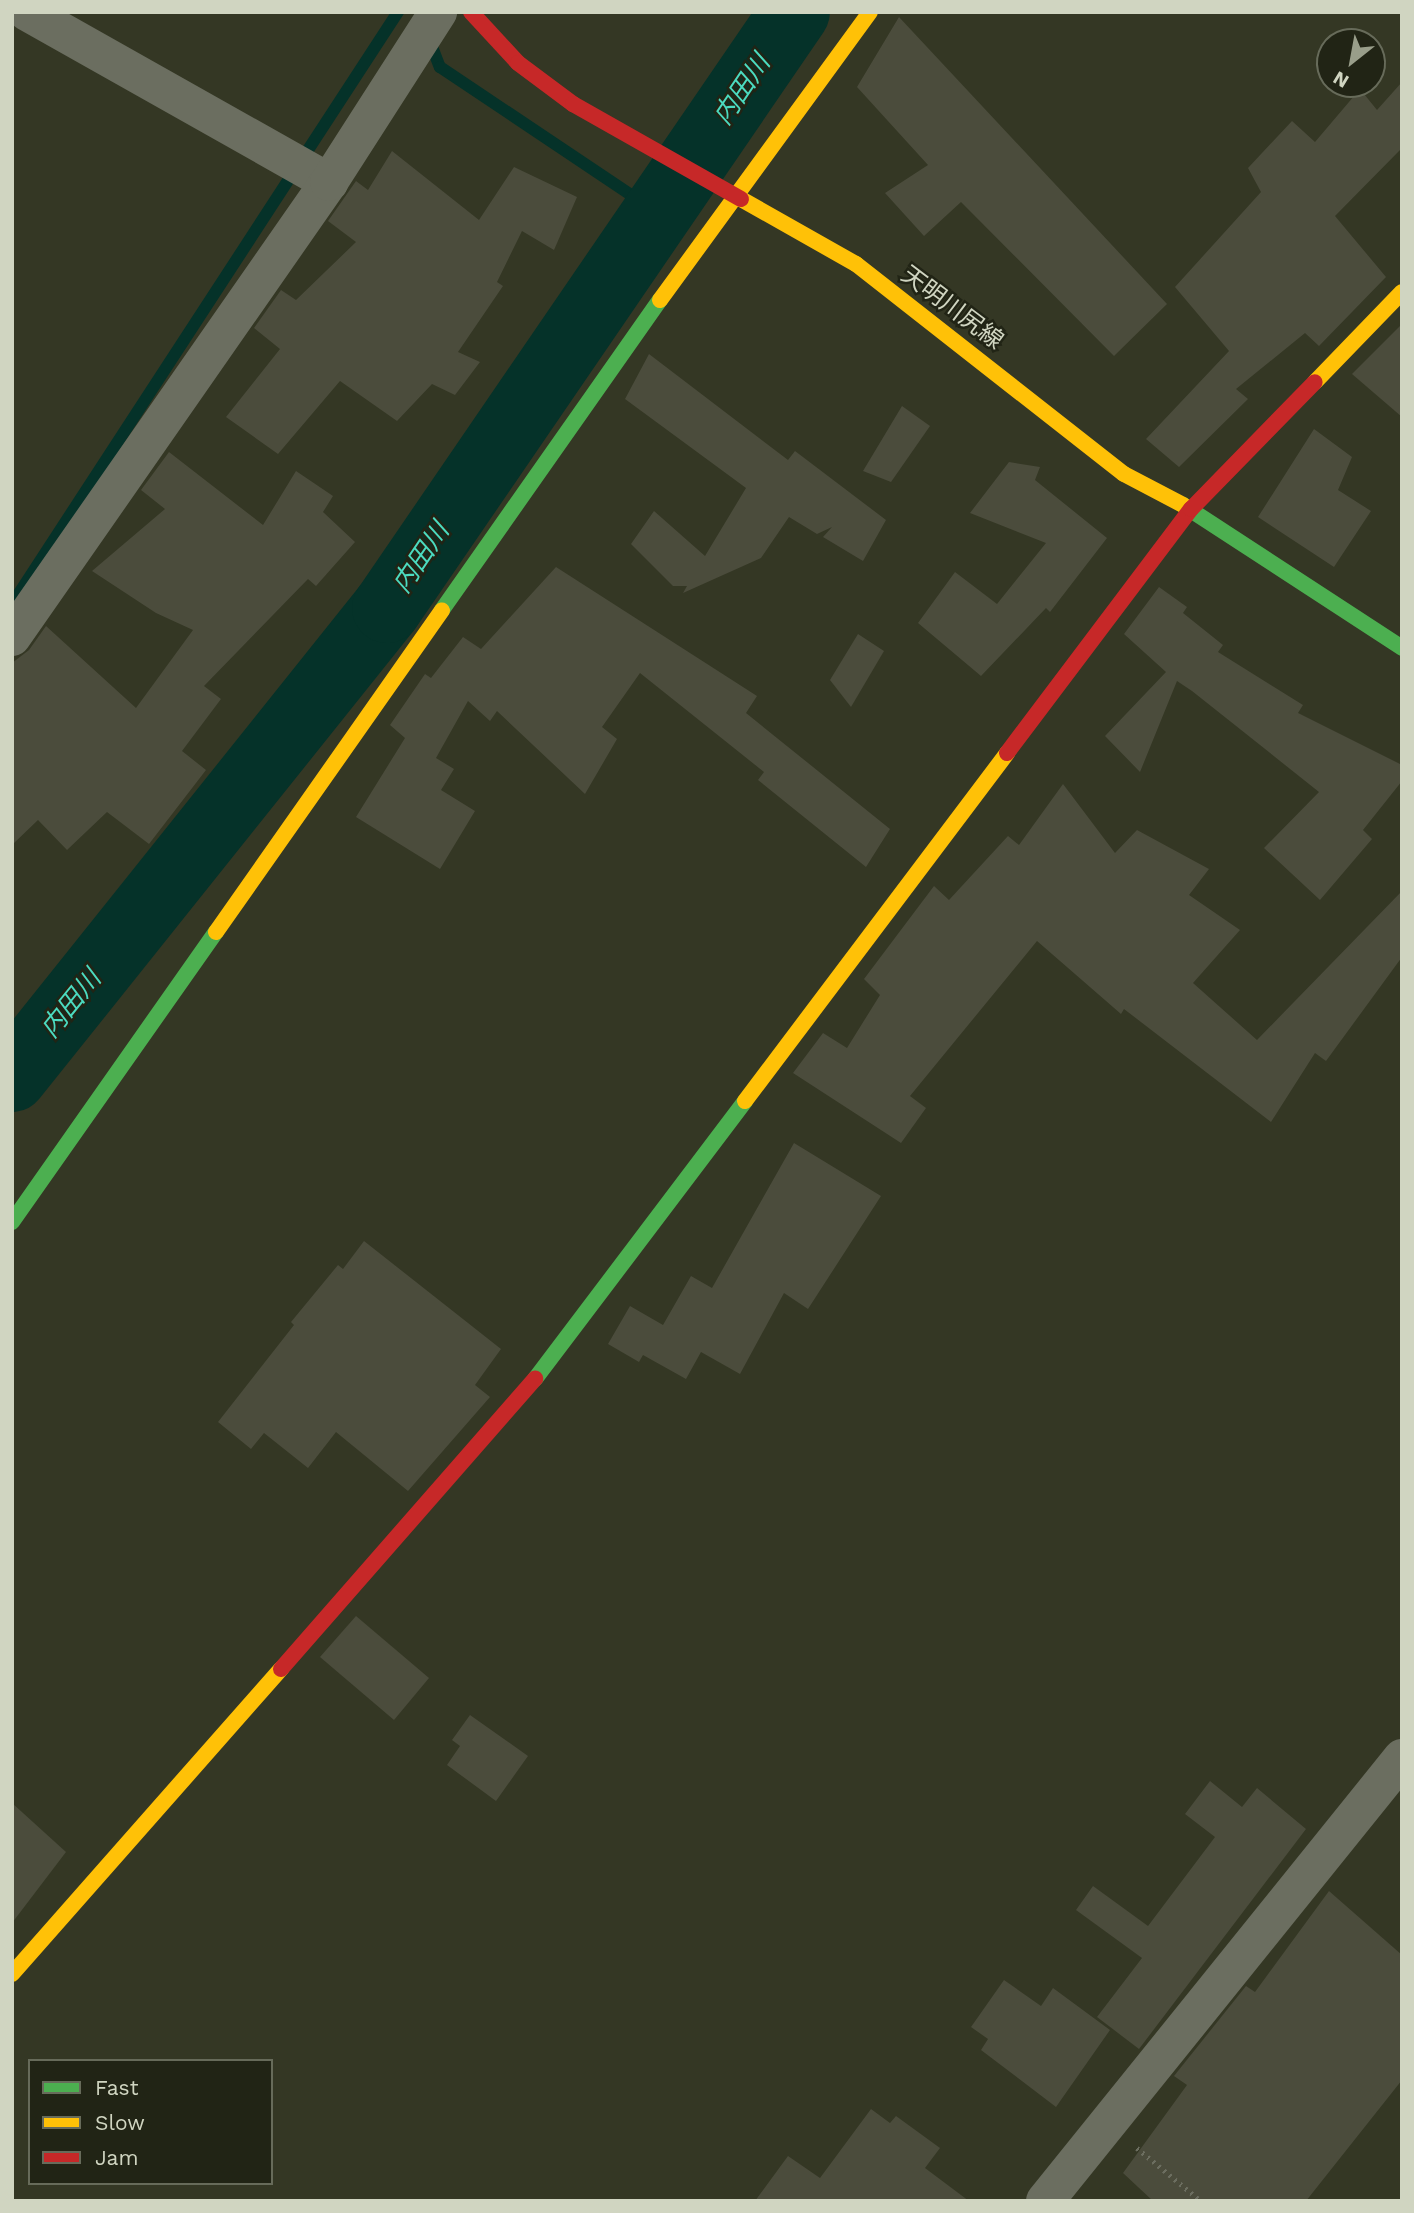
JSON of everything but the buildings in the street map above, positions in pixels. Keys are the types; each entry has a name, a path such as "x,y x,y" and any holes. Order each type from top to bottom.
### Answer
{"street":[{"path":"27,12 329,182"},
{"path":"12,637 329,182 438,12"},
{"name":"天明川尻線","path":"471,12 518,63 573,104 856,264 1124,474 1191,509 1402,648"},
{"path":"12,1222 726,191 870,12"},
{"path":"12,1974 532,1383 1191,509 1402,292"},
{"path":"1045,2201 1402,1758"}],"path":[{"path":"1108,2125 1201,2201"}],"waterway":[{"path":"14,601 398,12"},
{"name":"内田川","path":"12,1077 387,608 795,12"},
{"path":"429,39 440,67 660,214"}],"traffic: fast":[{"path":"442,610 660,300"},
{"path":"1183,505 1402,648"},
{"path":"12,1222 216,932"},
{"path":"535,1379 745,1101"}],"traffic: slow":[{"path":"660,300 870,12"},
{"path":"741,199 856,264 1124,474 1183,505"},
{"path":"1315,382 1402,292"},
{"path":"216,932 442,610"},
{"path":"745,1101 1007,753"},
{"path":"12,1974 281,1669"}],"traffic: jam":[{"path":"471,12 518,63 573,104 741,199"},
{"path":"1007,753 1191,509 1315,382"},
{"path":"281,1669 535,1379"}]}
